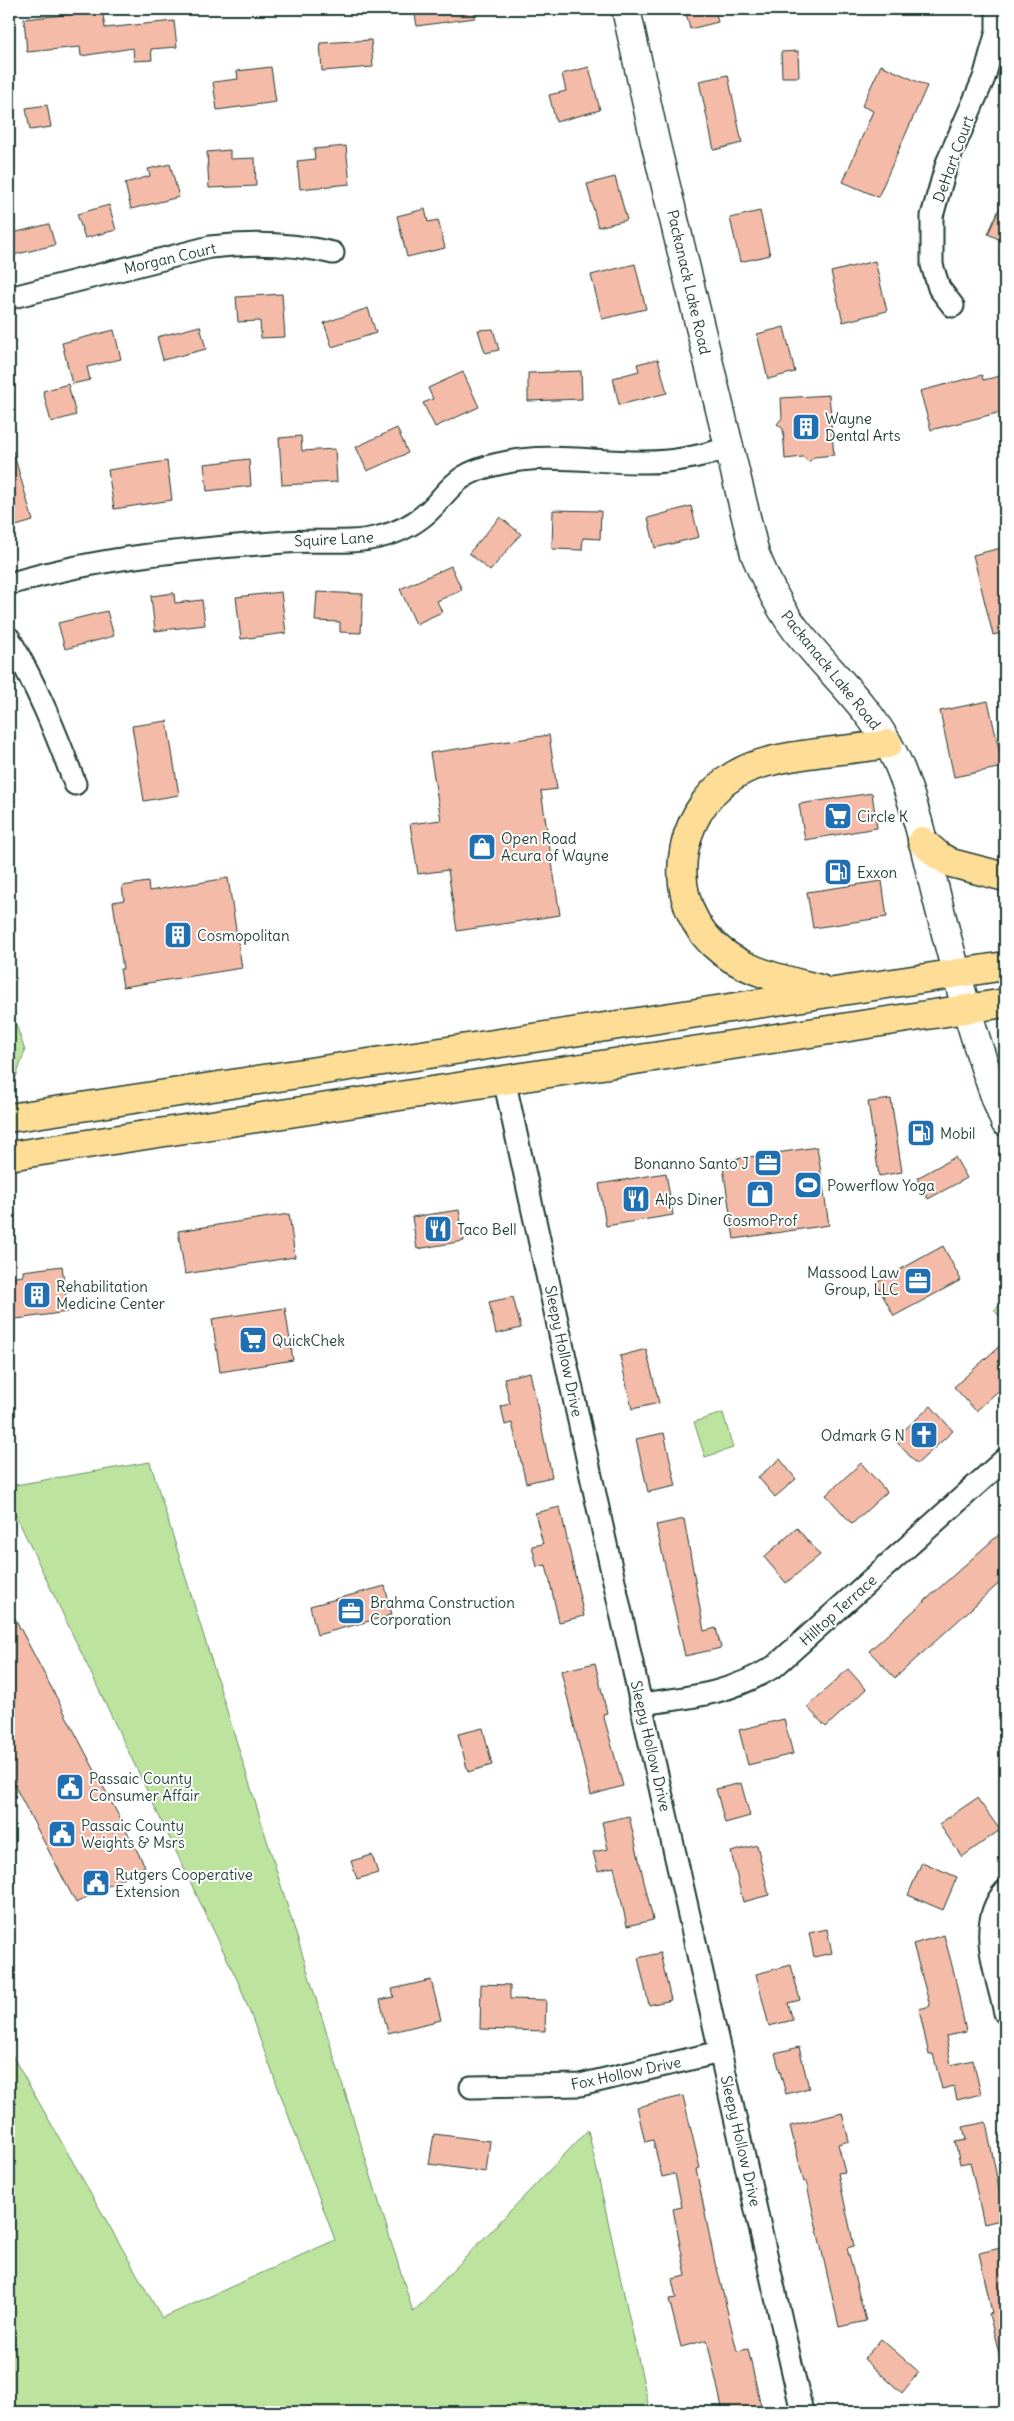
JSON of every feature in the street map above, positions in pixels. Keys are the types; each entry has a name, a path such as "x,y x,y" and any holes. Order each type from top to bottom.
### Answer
{"highway":[{"path":"829,992 754,971 713,943 702,931 684,887 682,870 686,836 690,825 709,796 720,785 746,769 780,759 888,744"},
{"path":"922,841 939,856 951,863 1005,877"},
{"path":"9,1118 1005,966"},
{"path":"9,1156 1005,1003"}],"street":[{"name":"Packanack Lake Road","path":"626,9 728,448 755,554 778,604 796,630 861,703 878,725 888,744 908,790 967,1009 985,1070 1005,1122"},
{"name":"DeHart Court","path":"953,306 938,288 932,265 932,216 947,163 984,78 997,31 998,9"},
{"name":"Morgan Court","path":"9,298 210,247 242,243 274,243 306,246 333,253"},
{"name":"Squire Lane","path":"9,584 119,558 288,541 357,541 380,537 400,530 419,519 459,480 480,470 503,463 567,458 639,462 680,460 728,448"},
{"path":"9,638 35,683 75,784"},
{"name":"Sleepy Hollow Drive","path":"504,1079 641,1704 802,2412"},
{"name":"Hilltop Terrace","path":"641,1704 705,1695 730,1689 754,1679 775,1666 1005,1459"},
{"path":"1005,1891 991,1913 988,1929 1005,2012"},
{"name":"Fox Hollow Drive","path":"471,2087 580,2085 720,2052"}],"green space":[{"path":"9,1003 25,1051 15,1080 9,1081"},
{"path":"1005,1301 1005,1319 1003,1321 994,1310"},
{"path":"723,1413 733,1448 705,1457 694,1422"},
{"path":"150,1462 413,2312 588,2130 650,2412 9,2412 9,2050 162,2318 335,2240 240,1986 9,1501 9,1486"}],"building":[{"path":"74,9 102,9 105,28 174,21 177,47 151,49 152,60 134,61 133,48 81,56 80,47 27,52 24,19 74,14"},
{"path":"414,9 474,9 475,18 417,26"},
{"path":"685,9 715,9 718,22 690,29"},
{"path":"371,40 373,67 322,71 320,43"},
{"path":"798,51 799,77 782,77 781,52"},
{"path":"881,65 927,86 878,197 843,182 873,111 862,106"},
{"path":"271,67 276,102 217,110 213,82 238,79 237,71"},
{"path":"589,67 600,110 556,122 549,95 566,91 562,74"},
{"path":"728,75 742,143 714,150 699,81"},
{"path":"47,105 51,127 30,130 26,108"},
{"path":"346,146 350,184 300,189 297,161 315,159 314,149"},
{"path":"230,150 230,159 255,158 256,186 209,188 207,152"},
{"path":"170,164 179,197 131,209 125,183 150,176 148,169"},
{"path":"615,177 627,220 598,227 587,184"},
{"path":"1005,196 1005,242 988,234"},
{"path":"109,205 116,230 85,238 77,214"},
{"path":"425,209 428,222 438,220 445,248 407,257 397,216"},
{"path":"760,211 770,255 740,262 730,218"},
{"path":"49,224 55,245 9,256 9,234"},
{"path":"875,261 887,311 843,322 831,272"},
{"path":"635,264 646,309 602,319 591,275"},
{"path":"282,294 285,337 261,338 260,321 238,322 236,297"},
{"path":"368,308 376,333 332,347 324,323"},
{"path":"200,326 206,349 163,360 157,337"},
{"path":"784,327 795,372 768,379 757,334"},
{"path":"493,329 499,350 485,353 478,330"},
{"path":"114,330 121,359 87,367 90,380 72,384 62,343"},
{"path":"658,359 667,393 619,405 613,378 639,371 637,364"},
{"path":"581,371 582,399 528,401 528,373"},
{"path":"463,372 479,407 435,427 423,403 433,399 428,388"},
{"path":"982,375 983,380 1005,375 1005,411 931,430 920,391"},
{"path":"68,384 76,415 51,422 43,391"},
{"name":"Wayne Dental Arts","path":"829,395 831,415 837,419 831,424 834,455 814,457 809,462 803,457 785,459 783,429 777,424 782,418 781,398"},
{"path":"397,428 408,453 367,471 356,447"},
{"path":"301,436 302,451 335,449 337,482 282,485 279,438"},
{"path":"9,451 13,451 33,521 9,528"},
{"path":"249,459 251,486 207,491 204,464"},
{"path":"167,461 172,500 114,509 108,470"},
{"path":"691,506 699,537 655,548 648,518"},
{"path":"553,510 601,511 600,539 583,538 582,550 552,549"},
{"path":"500,517 521,534 490,571 469,553"},
{"path":"1005,547 1005,632 993,635 973,555"},
{"path":"451,566 462,590 437,601 442,612 416,624 400,589"},
{"path":"281,592 286,633 241,639 236,597"},
{"path":"317,592 363,594 361,633 340,632 340,622 315,621"},
{"path":"174,593 175,603 202,600 205,625 155,631 151,596"},
{"path":"107,611 114,636 65,649 58,623"},
{"path":"988,701 1003,767 954,777 940,711"},
{"path":"167,721 179,795 144,801 132,726"},
{"name":"Open Road Acura of Wayne","path":"549,735 557,789 541,791 560,915 457,931 448,870 418,874 410,824 441,820 430,753"},
{"name":"Circle K","path":"872,793 877,828 805,840 799,804"},
{"name":"Cosmopolitan","path":"228,878 242,968 123,987 120,969 123,969 113,902 124,900 122,886 148,882 149,891"},
{"path":"882,881 887,917 813,928 807,892"},
{"path":"891,1099 902,1172 879,1176 868,1102"},
{"path":"817,1147 829,1225 734,1239 722,1161"},
{"path":"955,1157 967,1178 928,1199 917,1178"},
{"name":"Alps Diner","path":"666,1173 673,1215 606,1226 599,1184"},
{"name":"Taco Bell","path":"459,1210 464,1241 417,1249 412,1217"},
{"path":"289,1214 295,1257 185,1274 178,1231"},
{"name":"Massood Law Group, LLC","path":"943,1246 961,1280 894,1316 876,1283"},
{"name":"Rehabilitation Medicine Center","path":"62,1266 68,1312 9,1320 9,1278 23,1276 23,1271"},
{"path":"513,1297 521,1328 496,1334 489,1302"},
{"name":"QuickChek","path":"285,1308 293,1360 220,1372 212,1319"},
{"path":"1005,1341 1005,1385 976,1411 954,1387"},
{"path":"646,1349 659,1403 632,1409 620,1356"},
{"path":"530,1372 552,1477 526,1483 512,1423 505,1425 501,1406 510,1404 504,1378"},
{"name":"Odmark G N","path":"931,1406 953,1431 917,1464 894,1439"},
{"path":"664,1433 676,1486 648,1492 636,1439"},
{"path":"780,1459 796,1479 775,1497 758,1477"},
{"path":"861,1463 887,1492 852,1524 826,1495"},
{"path":"560,1507 584,1616 559,1622 546,1565 537,1567 532,1546 543,1544 535,1513"},
{"path":"684,1519 704,1631 716,1628 721,1648 685,1656 656,1525"},
{"path":"797,1528 820,1555 786,1583 764,1557"},
{"path":"1005,1529 1005,1578 895,1678 869,1651"},
{"name":"Brahma Construction Corporation","path":"385,1586 392,1615 317,1635 310,1606"},
{"path":"9,1607 145,1866 76,1903 9,1775"},
{"path":"595,1663 607,1713 603,1714 623,1786 591,1795 561,1671"},
{"path":"848,1669 866,1689 826,1727 807,1707"},
{"path":"784,1719 793,1754 748,1765 739,1730"},
{"path":"483,1728 492,1765 468,1772 458,1734"},
{"path":"741,1783 750,1816 725,1823 716,1789"},
{"path":"977,1798 1000,1830 962,1857 939,1824"},
{"path":"629,1816 653,1920 627,1926 614,1867 598,1871 593,1852 608,1849 602,1822"},
{"path":"757,1845 769,1895 743,1902 731,1852"},
{"path":"372,1855 378,1873 357,1879 351,1861"},
{"path":"922,1862 957,1877 943,1910 908,1895"},
{"path":"827,1929 832,1953 814,1957 809,1933"},
{"path":"944,1935 966,2032 946,2036 951,2065 973,2060 981,2094 957,2100 954,2086 942,2089 933,2054 929,2055 919,2009 930,2006 913,1944"},
{"path":"660,1953 671,2000 649,2005 638,1958"},
{"path":"791,1965 800,2000 788,2003 793,2020 769,2026 756,1974"},
{"path":"431,1980 441,2020 388,2033 380,2000 394,1997 392,1989"},
{"path":"481,1984 510,1985 510,1999 546,2000 545,2031 480,2029"},
{"path":"799,2047 809,2088 786,2094 775,2053"},
{"path":"683,2096 700,2168 696,2169 716,2268 737,2351 748,2349 761,2406 734,2412 723,2412 707,2340 681,2347 669,2299 676,2298 672,2279 686,2276 673,2209 682,2207 675,2174 662,2177 653,2140 645,2142 637,2107"},
{"path":"842,2113 849,2141 838,2144 845,2172 838,2173 854,2246 847,2248 866,2321 839,2327 806,2181 804,2182 790,2126"},
{"path":"986,2122 1005,2219 984,2224 970,2162 960,2164 955,2142 966,2140 963,2127"},
{"path":"434,2134 490,2141 486,2172 429,2164"},
{"path":"1005,2247 1005,2356 1000,2357 989,2314 992,2313 979,2253"},
{"path":"881,2339 919,2372 902,2393 864,2359"}],"place":[{"name":"Wayne Dental Arts","path":"806,427"},
{"name":"Circle K","path":"838,816"},
{"name":"Open Road Acura of Wayne","path":"482,847"},
{"name":"Exxon","path":"838,872"},
{"name":"Cosmopolitan","path":"178,935"},
{"name":"Mobil","path":"921,1133"},
{"name":"Bonanno Santo J","path":"768,1163"},
{"name":"Powerflow Yoga","path":"808,1185"},
{"name":"CosmoProf","path":"760,1194"},
{"name":"Alps Diner","path":"636,1199"},
{"name":"Taco Bell","path":"438,1229"},
{"name":"Massood Law Group, LLC","path":"918,1281"},
{"name":"Rehabilitation Medicine Center","path":"37,1295"},
{"name":"QuickChek","path":"253,1340"},
{"name":"Odmark G N","path":"924,1435"},
{"name":"Brahma Construction Corporation","path":"351,1611"},
{"name":"Passaic County Consumer Affair","path":"70,1787"},
{"name":"Passaic County Weights & Msrs","path":"62,1834"},
{"name":"Rutgers Cooperative Extension","path":"96,1883"}]}
